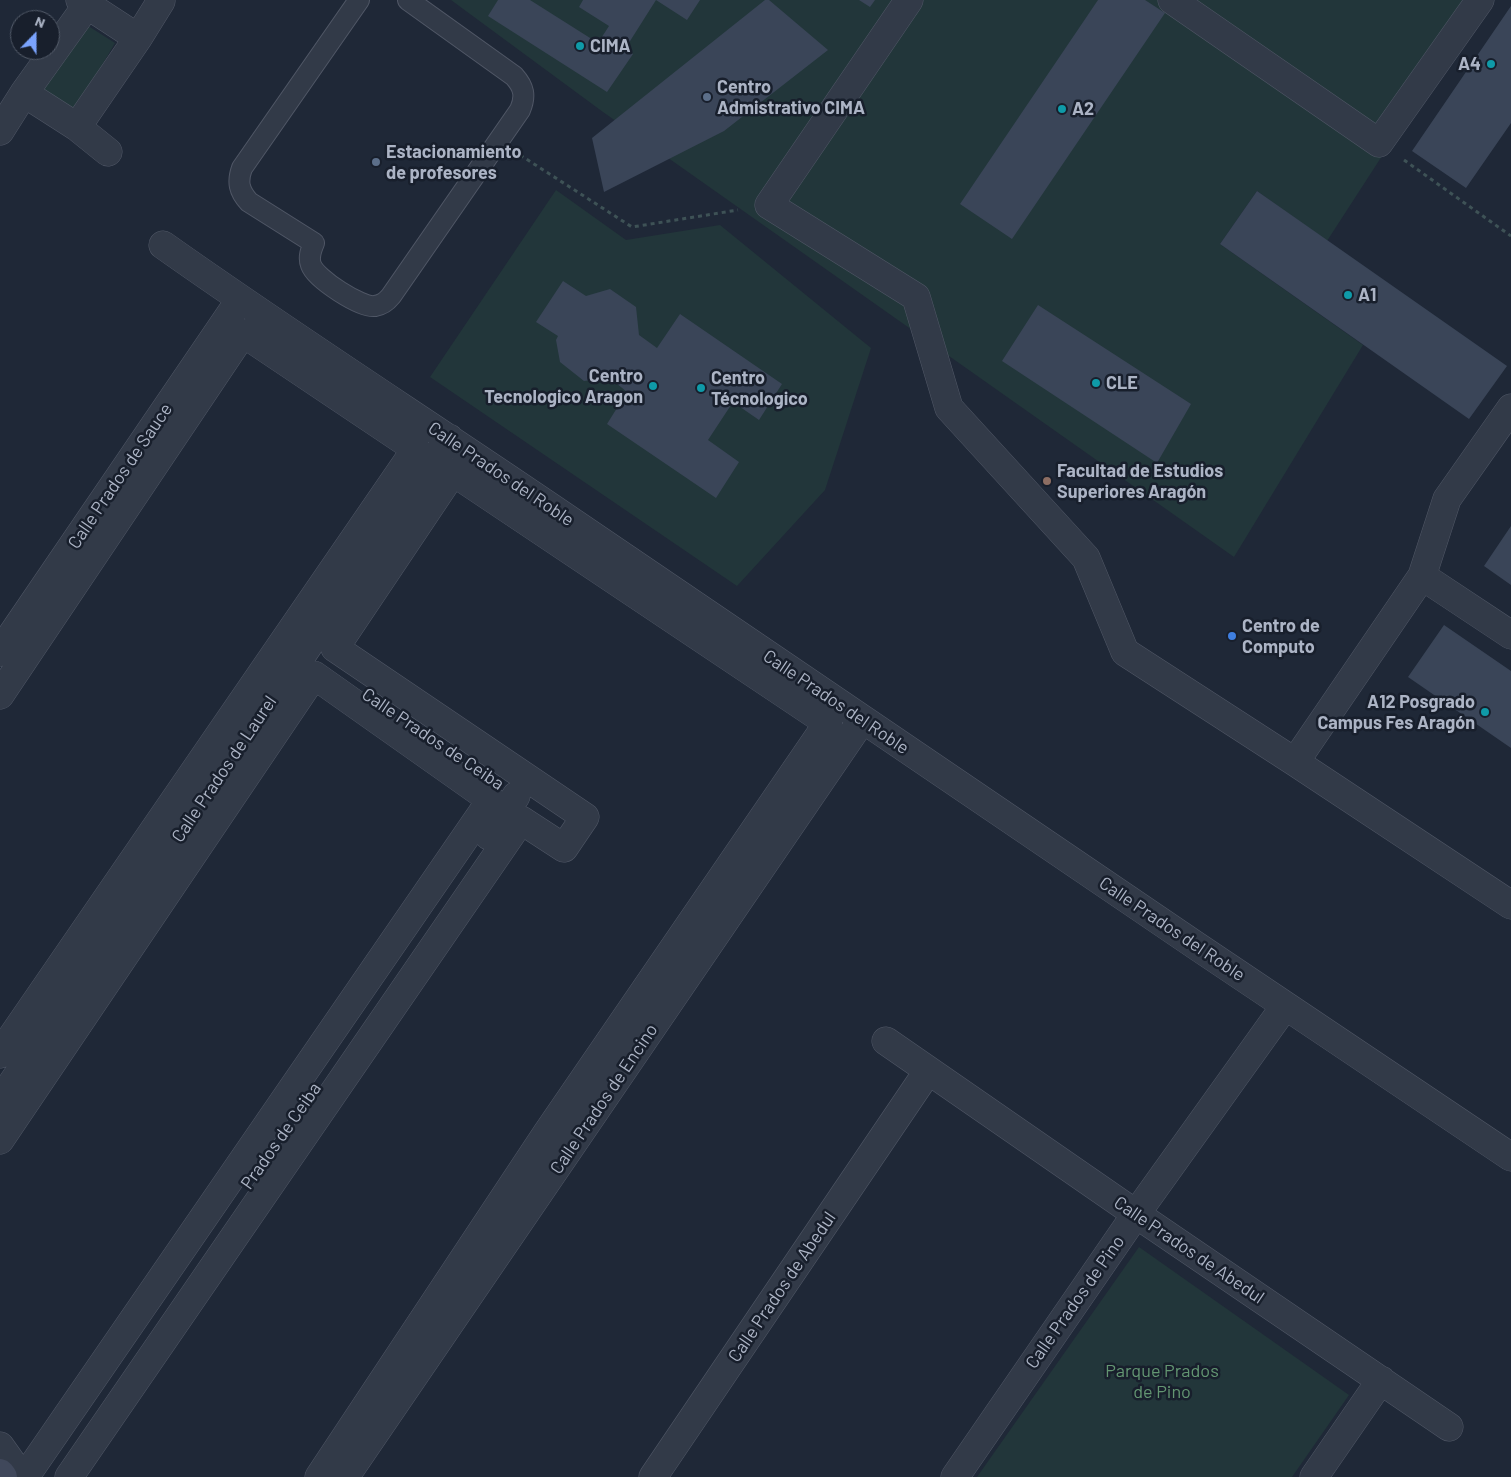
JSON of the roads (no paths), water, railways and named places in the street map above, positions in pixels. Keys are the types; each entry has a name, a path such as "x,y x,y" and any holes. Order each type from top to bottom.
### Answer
{"street":[{"path":"909,0 768,205 916,297 949,408 1086,558 1125,652 1511,905"},
{"path":"1172,0 1379,143 1480,0"},
{"path":"77,127 138,38 160,1"},
{"path":"0,130 84,2 138,38"},
{"path":"24,93 77,127 108,152"},
{"name":"Calle Prados del Roble","path":"163,245 240,300 449,438 862,720 1511,1157"},
{"name":"Calle Prados de Sauce","path":"0,652 240,300"},
{"path":"0,695 243,334 416,449 0,1054"},
{"path":"1295,762 1422,576 1447,500 1511,408"},
{"name":"Calle Prados de Laurel","path":"0,1101 449,438"},
{"path":"69,1477 521,820 564,848 585,817 335,648 453,472 828,723 547,1133 319,1477"},
{"path":"1422,576 1511,635"},
{"name":"Calle Prados de Ceiba","path":"304,651 562,826"},
{"path":"0,1140 314,674 492,800 23,1477 0,1446"},
{"name":"Calle Prados de Encino","path":"345,1477 862,720"},
{"name":"Prados de Ceiba","path":"46,1477 516,796"},
{"name":"Calle Prados de Pino","path":"955,1477 1136,1214 1285,1006"},
{"name":"Calle Prados de Abedul","path":"886,1041 1450,1428"},
{"name":"Calle Prados de Abedul","path":"653,1477 928,1071"},
{"path":"1314,1477 1381,1380"},
{"path":"0,1473 3,1477"}],"lane":[{"path":"359,0 242,168 239,176 239,186 242,195 249,202 314,242 310,254 310,263 314,272 367,306 385,303 392,296 520,110 524,101 524,92 514,76 408,0"}],"place":[{"name":"CIMA","path":"580,46"},
{"name":"A4","path":"1491,64"},
{"name":"Centro Admistrativo CIMA","path":"707,97"},
{"name":"A2","path":"1062,109"},
{"name":"Estacionamiento de profesores","path":"376,162"},
{"name":"A1","path":"1348,295"},
{"name":"CLE","path":"1096,383"},
{"name":"Centro Tecnologico Aragon","path":"653,386"},
{"name":"Centro Técnologico","path":"701,388"},
{"name":"Facultad de Estudios Superiores Aragón","path":"1047,481"},
{"name":"Centro de Computo","path":"1232,636"},
{"name":"A12 Posgrado Campus Fes Aragón","path":"1485,712"}],"park label":[{"name":"Parque Prados de Pino","path":"1162,1381"}]}
